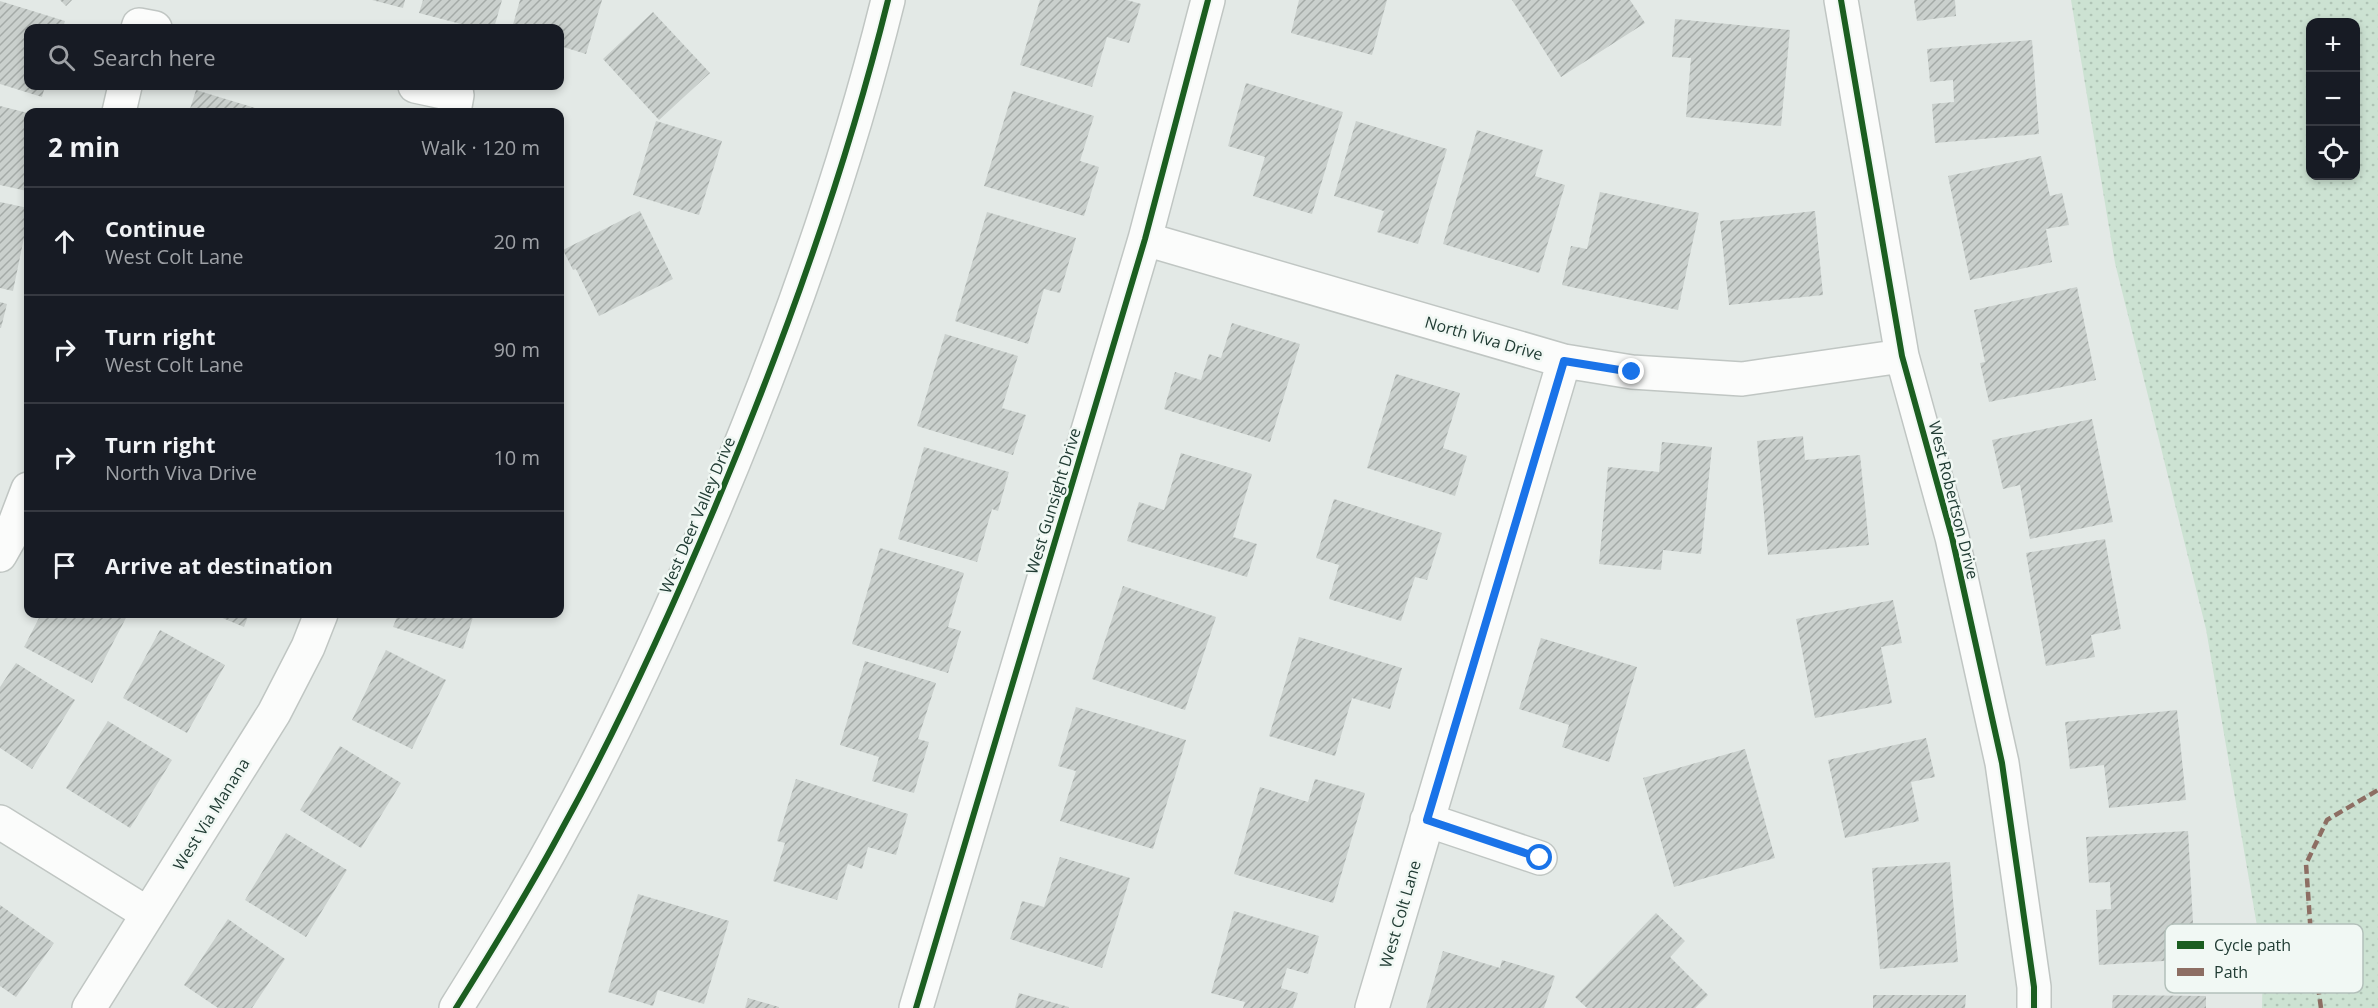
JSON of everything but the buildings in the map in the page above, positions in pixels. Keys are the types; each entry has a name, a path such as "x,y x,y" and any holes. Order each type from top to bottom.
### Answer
{"street":[{"name":"West Deer Valley Drive","path":"456,1008 563,828 617,725 702,538 753,418 814,246 851,135 888,0"},
{"name":"West Gunsight Drive","path":"916,1008 1146,239 1208,0"},
{"name":"West Robertson Drive","path":"1841,0 1902,356 1952,537 2002,763 2034,987 2034,1008"},
{"path":"120,108 124,90"},
{"path":"424,90 455,104"},
{"name":"North Viva Drive","path":"1146,239 1564,361 1632,372 1742,379 1902,356"},
{"name":"West Colt Lane","path":"1372,1008 1564,361"},
{"path":"0,555 9,539 24,500"},
{"name":"West Via Manana","path":"89,1008 274,713 308,647 319,618"},
{"path":"1427,820 1540,858"},
{"path":"0,822 148,914"}],"green space":[{"path":"2071,0 2378,0 2378,1008 2262,1008 2262,993 2363,993 2363,924 2257,924 2206,629 2115,263"}],"marked path":[{"path":"2310,924 2306,864 2327,820 2378,790"},
{"path":"2319,993 2321,1008"}],"cycle path":[{"path":"456,1008 524,896 584,788 643,669 698,548 765,383 833,194 888,0"},
{"path":"916,1008 1145,239 1208,0"},
{"path":"1841,0 1902,356 1952,537 2002,763 2034,987 2034,1008"}],"route":[{"path":"1540,858 1427,820 1564,361 1632,372"}]}
